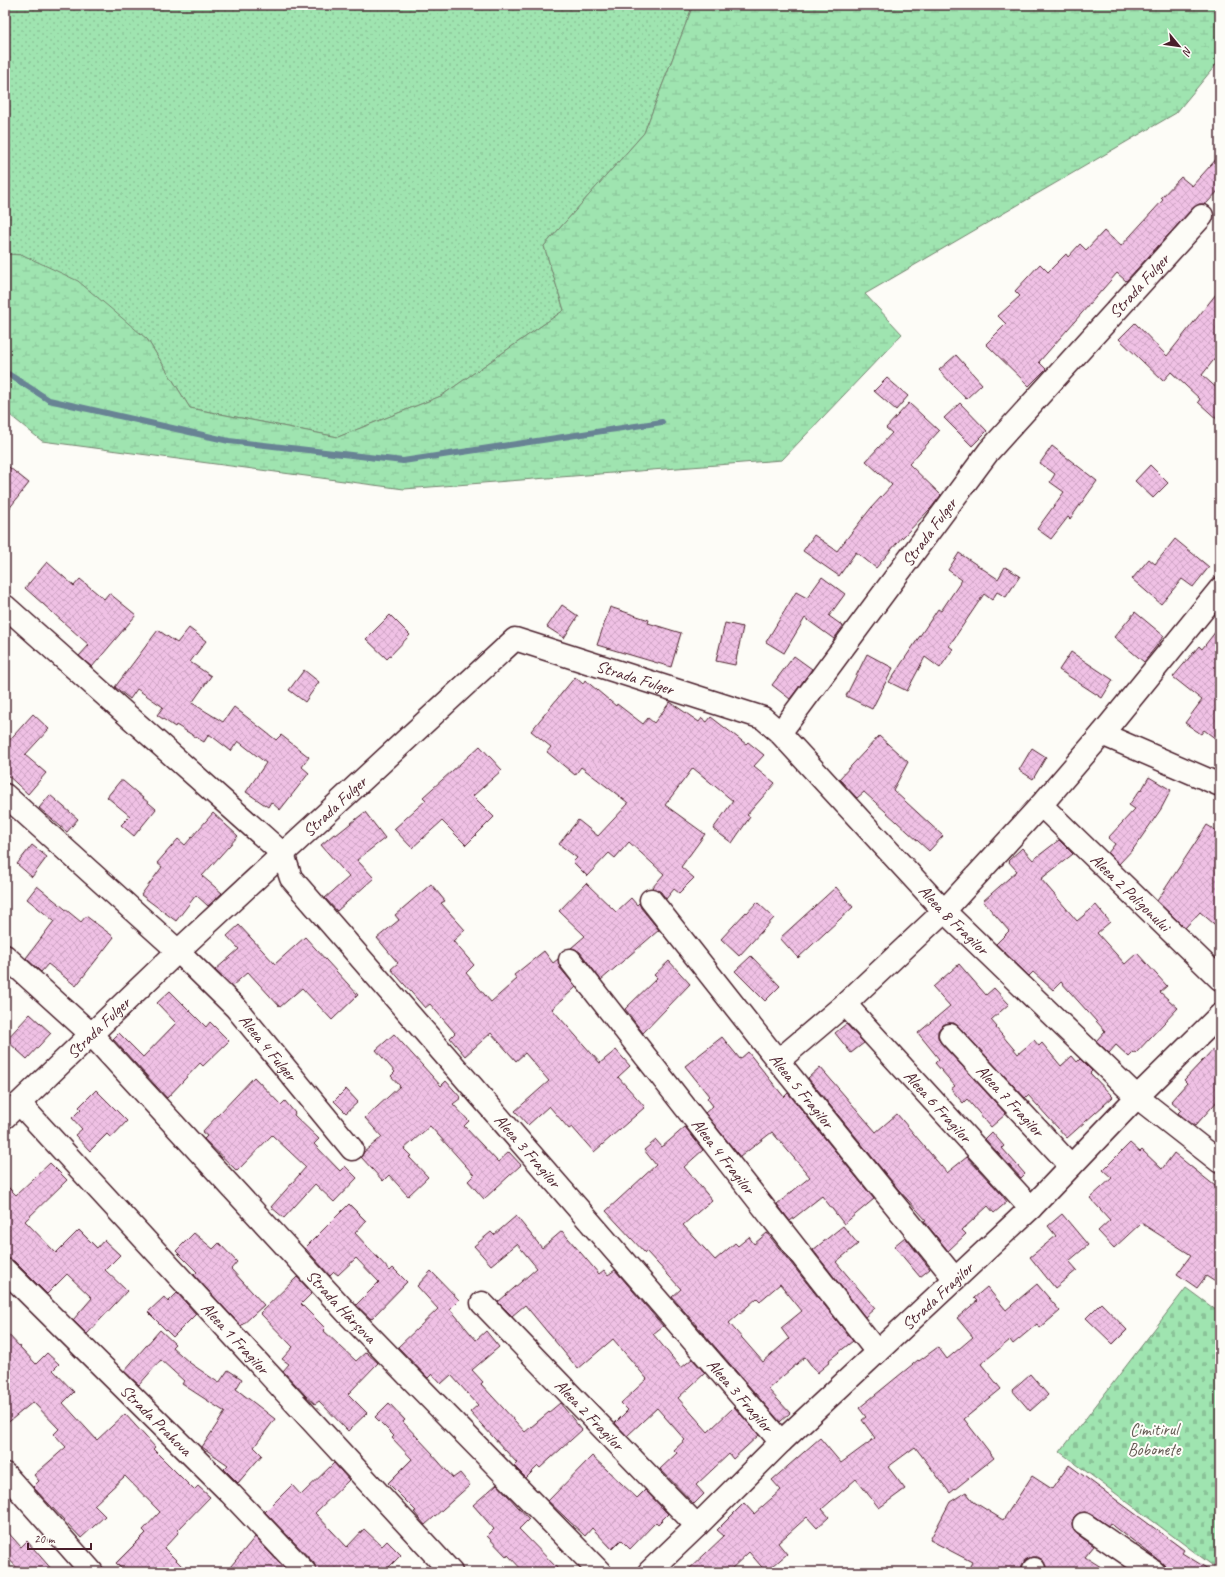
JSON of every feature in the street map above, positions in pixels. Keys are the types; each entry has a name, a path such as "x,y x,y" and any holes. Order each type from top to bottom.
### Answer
{"street":[{"name":"Strada Fulger","path":"13,1111 178,951 515,639 763,718 780,733 989,451 1202,216"},
{"path":"778,1061 845,1004 944,911 1041,805 1102,734 1220,589"},
{"path":"5,606 283,854"},
{"name":"Aleea 8 Fragilor","path":"780,733 944,911 1137,1097 1220,1162"},
{"path":"1102,734 1220,785"},
{"name":"Aleea 4 Fulger","path":"5,795 178,951 236,1008 352,1149"},
{"name":"Aleea 2 Poligonului","path":"1041,805 1220,979"},
{"name":"Aleea 3 Fragilor","path":"283,854 291,878 781,1442"},
{"name":"Aleea 5 Fragilor","path":"651,900 778,1061 955,1279"},
{"name":"Strada Hârșova","path":"5,956 91,1034 348,1314 600,1572"},
{"name":"Aleea 4 Fragilor","path":"570,960 877,1352"},
{"name":"Aleea 6 Fragilor","path":"845,1004 1031,1208"},
{"name":"Strada Fragilor","path":"649,1572 781,1442 1031,1208 1137,1097 1220,1015"},
{"name":"Aleea 7 Fragilor","path":"950,1035 1071,1166"},
{"name":"Aleea 1 Fragilor","path":"13,1111 451,1572"},
{"name":"Strada Prahova","path":"5,1270 230,1493 305,1572"},
{"name":"Aleea 2 Fragilor","path":"482,1303 697,1526"},
{"path":"5,1474 92,1572"},
{"path":"1084,1524 1154,1572"}],"green space":[{"path":"5,5 693,5 644,133 544,246 564,310 441,396 338,437 190,408 147,339 23,255 5,254"},
{"path":"693,5 1220,5 1220,60 1176,113 865,294 902,334 782,460 404,489 42,441 5,411 5,254 23,255 78,281 147,339 190,408 338,437 441,396 564,310 544,246 644,133"},
{"name":"Cimitirul Bobonete","path":"1186,1288 1220,1313 1220,1571 1060,1452"}],"building":[{"path":"1220,155 1220,189 1206,204 1199,204 1193,208 1126,281 1117,273 1039,362 1046,369 1029,386 986,344 1006,324 998,316 1020,296 1015,291 1040,264 1048,272 1066,254 1068,257 1080,244 1086,250 1104,231 1121,246 1163,200 1161,198 1181,177 1192,186"},
{"path":"1220,289 1220,352 1202,375 1220,391 1220,422 1198,402 1200,399 1171,372 1163,381 1119,339 1135,323 1167,356"},
{"path":"956,355 982,384 966,399 939,370"},
{"path":"887,378 908,396 896,410 874,391"},
{"path":"909,403 939,431 909,464 941,495 876,568 856,552 839,576 803,551 814,535 837,551 871,508 892,485 866,461 892,433 886,428"},
{"path":"960,403 987,431 972,446 944,418"},
{"path":"1052,446 1097,481 1070,519 1068,517 1051,539 1037,529 1064,492 1050,482 1055,474 1040,463"},
{"path":"5,464 29,483 5,514"},
{"path":"1150,465 1168,483 1153,498 1135,481"},
{"path":"1175,539 1209,567 1193,587 1182,579 1161,604 1132,579 1149,559 1155,564"},
{"path":"959,553 998,579 1005,567 1020,576 1006,597 997,592 992,600 984,594 949,646 953,649 940,668 925,657 907,691 889,682 938,609 941,611 962,580 948,570"},
{"path":"47,562 74,586 80,579 104,599 109,593 136,615 92,667 79,656 89,645 25,588"},
{"path":"822,577 845,594 829,616 843,626 834,639 805,618 784,653 766,642 796,592 807,598"},
{"path":"562,605 578,616 564,638 547,627"},
{"path":"610,607 649,620 648,623 681,633 671,667 597,645"},
{"path":"1135,612 1164,636 1144,662 1114,637"},
{"path":"390,615 410,635 387,659 366,639"},
{"path":"725,623 743,627 735,665 716,661"},
{"path":"1220,626 1220,742 1204,730 1201,734 1185,723 1202,700 1173,677 1199,646 1202,649"},
{"path":"189,628 206,641 190,662 211,676 192,703 223,722 234,707 276,740 281,735 309,757 302,767 309,773 280,810 271,802 268,807 246,792 266,763 238,741 231,751 209,734 204,742 176,725 175,727 157,715 163,707 137,689 130,699 115,687 158,630 177,643"},
{"path":"1071,652 1113,680 1102,698 1059,670"},
{"path":"867,654 893,668 872,709 846,696"},
{"path":"794,656 812,669 790,699 772,685"},
{"path":"304,670 319,682 305,702 289,690"},
{"path":"575,677 583,684 585,680 616,706 617,704 643,724 648,718 654,723 670,702 699,722 702,718 707,722 711,717 746,744 748,742 764,755 754,766 775,783 747,815 750,817 732,843 713,829 733,801 693,768 665,805 705,834 681,867 694,878 679,893 674,889 666,899 661,892 652,888 664,874 629,842 615,858 609,853 587,876 573,862 577,858 559,844 578,820 598,836 628,804 581,767 575,775 547,752 551,747 531,731"},
{"path":"33,714 49,729 25,755 46,773 28,794 5,773 5,745"},
{"path":"879,736 908,762 893,790 943,836 929,851 864,792 857,798 839,779"},
{"path":"480,746 502,770 473,796 494,817 466,845 442,821 412,848 394,829 426,800 423,797"},
{"path":"1032,748 1046,757 1033,779 1019,770"},
{"path":"1149,777 1171,790 1161,809 1134,848 1119,864 1108,853 1115,844 1108,838 1135,809 1129,805 1140,790 1141,791"},
{"path":"120,781 123,781 156,809 134,836 121,825 130,816 107,797"},
{"path":"50,795 78,819 67,832 39,808"},
{"path":"365,812 385,838 357,860 374,878 337,911 325,898 349,877 321,845"},
{"path":"213,813 238,836 202,876 222,893 208,906 196,895 176,921 141,895 162,867 157,863 178,839 185,845"},
{"path":"1207,825 1220,833 1220,929 1200,912 1185,928 1157,901"},
{"path":"1059,840 1073,854 1041,879 1077,921 1096,905 1110,922 1097,933 1125,964 1137,953 1167,986 1160,992 1178,1008 1136,1053 1134,1052 1129,1057 1116,1045 1109,1053 1096,1041 1105,1031 1061,982 1053,990 1033,972 1029,976 996,944 1009,931 983,901 1017,871 1008,861 1022,848 1033,860"},
{"path":"32,845 47,857 32,877 17,864"},
{"path":"586,883 616,912 631,898 637,905 639,903 641,908 659,930 601,980 580,952 571,948 585,936 559,911"},
{"path":"431,884 445,901 441,903 465,930 453,941 474,965 466,973 491,1002 517,979 514,975 544,951 553,963 558,959 560,968 576,987 552,1009 600,1063 616,1050 630,1066 618,1077 645,1107 594,1152 572,1127 569,1129 549,1106 528,1125 515,1111 549,1081 525,1053 516,1061 491,1033 465,1056 450,1038 455,1033 430,1004 425,1008 391,969 398,963 377,938 399,920 395,915"},
{"path":"37,886 81,922 86,916 114,937 76,986 48,964 41,972 26,958 54,921 27,899"},
{"path":"836,887 853,907 798,958 780,938"},
{"path":"757,902 774,918 739,956 721,939"},
{"path":"239,925 275,964 305,937 358,995 332,1020 302,988 280,1007 248,972 232,986 215,970 239,949 227,936"},
{"path":"751,956 780,986 765,1001 735,971"},
{"path":"669,961 690,984 643,1033 625,1009 657,978 654,975"},
{"path":"959,964 986,995 994,988 1009,1004 991,1020 1018,1054 1034,1040 1039,1046 1042,1043 1061,1066 1072,1056 1077,1062 1080,1059 1092,1071 1090,1073 1113,1097 1067,1138 1028,1095 1025,1098 959,1027 954,1023 948,1023 942,1026 938,1031 938,1037 941,1043 1006,1114 991,1127 967,1099 963,1103 951,1089 955,1086 935,1063 939,1059 918,1033 950,1006 933,987"},
{"path":"170,991 206,1027 210,1022 229,1041 203,1066 200,1063 167,1098 113,1039 119,1033 143,1057 176,1023 157,1003"},
{"path":"30,1014 51,1033 27,1059 6,1040"},
{"path":"846,1024 864,1043 851,1053 835,1033"},
{"path":"394,1034 441,1086 446,1081 461,1098 453,1104 469,1121 464,1126 498,1162 509,1152 521,1165 484,1199 468,1181 474,1175 430,1126 404,1149 411,1156 409,1157 428,1177 408,1196 389,1175 383,1181 361,1157 364,1152 382,1137 365,1118 400,1086 391,1076 395,1072 376,1050"},
{"path":"722,1037 740,1059 748,1052 784,1097 788,1093 874,1199 844,1224 822,1196 790,1221 777,1204 810,1177 772,1132 740,1157 705,1113 713,1106 707,1098 709,1096 685,1066"},
{"path":"1220,1042 1220,1098 1195,1126 1178,1113 1181,1110 1171,1101 1187,1083 1184,1080"},
{"path":"820,1067 876,1132 897,1114 947,1173 967,1157 1007,1202 994,1213 988,1206 962,1230 966,1234 948,1251 924,1221 926,1220 898,1189 808,1078"},
{"path":"254,1077 281,1105 285,1101 295,1113 294,1115 319,1139 314,1144 340,1171 345,1166 357,1178 334,1202 315,1184 284,1218 271,1207 306,1167 272,1135 237,1171 204,1139 207,1136 202,1132"},
{"path":"346,1089 358,1102 346,1113 334,1101"},
{"path":"96,1090 127,1121 111,1138 107,1134 90,1151 75,1135 82,1129 72,1118 81,1109 79,1107"},
{"path":"685,1127 703,1150 684,1167 712,1200 683,1225 715,1260 735,1243 738,1246 749,1237 754,1244 767,1233 853,1341 829,1360 830,1362 817,1373 805,1357 768,1389 790,1413 780,1422 672,1297 681,1289 606,1211 656,1165 644,1150 656,1140 662,1147","holes":["780,1284 802,1311 781,1328 789,1339 763,1362 729,1323 757,1298 760,1301"]},
{"path":"992,1132 1004,1146 1002,1148 1025,1174 1021,1178 985,1139"},
{"path":"1130,1143 1140,1152 1142,1150 1162,1169 1174,1153 1220,1190 1220,1285 1206,1276 1197,1288 1177,1274 1191,1255 1141,1223 1114,1248 1098,1231 1110,1220 1090,1198 1112,1178 1103,1170"},
{"path":"50,1163 67,1180 25,1221 56,1253 79,1230 97,1248 104,1240 120,1255 105,1270 127,1291 87,1334 73,1320 92,1298 67,1274 47,1294 14,1261 5,1258 5,1184 16,1195"},
{"path":"349,1204 366,1221 355,1233 390,1271 393,1268 407,1282 371,1319 356,1305 379,1282 356,1258 338,1275 334,1272 330,1276 305,1248"},
{"path":"1062,1214 1088,1245 1069,1261 1077,1270 1055,1288 1030,1257 1056,1236 1048,1226"},
{"path":"516,1216 542,1248 562,1231 599,1274 604,1270 608,1275 615,1270 663,1326 653,1334 681,1368 692,1359 705,1373 678,1398 708,1432 734,1407 759,1435 733,1459 729,1454 696,1485 704,1494 694,1504 660,1469 677,1453 674,1450 685,1440 657,1408 627,1436 615,1423 628,1410 621,1403 647,1379 613,1339 578,1369 525,1305 512,1316 498,1302 537,1268 517,1244 491,1265 474,1246 491,1232 494,1235"},
{"path":"843,1226 858,1244 836,1262 875,1308 865,1317 813,1250"},
{"path":"194,1233 213,1249 219,1243 237,1262 231,1269 264,1305 241,1326 194,1275 197,1272 176,1251"},
{"path":"905,1237 930,1269 920,1277 894,1246"},
{"path":"431,1271 459,1300 450,1309 476,1340 486,1331 499,1347 472,1370 483,1382 481,1384 525,1432 560,1403 582,1430 540,1468 538,1466 526,1478 514,1466 517,1463 470,1412 478,1405 451,1375 441,1384 432,1374 428,1378 398,1347 438,1309 417,1286"},
{"path":"297,1277 312,1293 301,1304 325,1328 323,1330 356,1361 366,1352 378,1363 348,1394 367,1413 348,1431 319,1401 315,1404 306,1396 283,1371 289,1364 282,1359 293,1347 260,1313"},
{"path":"1037,1284 1060,1311 1040,1328 1037,1324 1013,1344 1010,1340 981,1364 1001,1389 964,1419 994,1458 950,1493 915,1447 888,1467 905,1489 879,1508 856,1479 822,1509 829,1517 817,1528 807,1517 778,1543 787,1554 766,1572 749,1552 728,1572 686,1572 724,1536 717,1530 744,1503 754,1514 781,1490 772,1480 820,1438 841,1463 875,1438 862,1420 866,1417 859,1408 918,1360 919,1361 938,1347 947,1359 973,1337 957,1318 977,1301 974,1298 987,1287 1006,1310"},
{"path":"177,1293 196,1314 173,1337 148,1312 164,1297 168,1302"},
{"path":"1101,1303 1127,1330 1113,1344 1086,1318"},
{"path":"160,1330 175,1344 172,1347 190,1363 219,1383 228,1370 242,1379 236,1389 275,1419 254,1447 262,1455 238,1483 224,1469 228,1465 202,1447 225,1412 182,1384 184,1381 161,1360 139,1385 124,1371"},
{"path":"5,1331 36,1364 47,1353 59,1364 53,1370 74,1392 63,1403 97,1440 125,1414 155,1447 153,1449 194,1490 198,1486 210,1497 178,1530 179,1532 164,1548 188,1572 125,1572 116,1563 146,1533 143,1530 160,1512 125,1476 94,1505 105,1516 81,1538 33,1487 39,1481 34,1475 66,1447 54,1434 59,1429 33,1402 5,1425"},
{"path":"1030,1374 1048,1395 1030,1411 1012,1390"},
{"path":"389,1403 405,1420 403,1422 453,1478 460,1473 470,1485 425,1525 414,1512 416,1511 388,1483 412,1459 392,1438 394,1436 375,1417"},
{"path":"592,1456 637,1498 645,1490 668,1514 658,1524 656,1522 630,1549 621,1540 612,1549 592,1528 585,1536 548,1501"},
{"path":"334,1463 349,1480 315,1513 347,1547 364,1529 382,1546 387,1541 401,1555 384,1572 317,1572 314,1563 265,1512 292,1485 301,1495"},
{"path":"1069,1465 1184,1550 1182,1553 1213,1572 1166,1572 1165,1566 1161,1562 1110,1523 1108,1526 1091,1514 1085,1512 1079,1513 1074,1517 1072,1523 1073,1529 1077,1534 1094,1546 1085,1557 1109,1572 1046,1572 1046,1566 1043,1560 1038,1557 1032,1557 1025,1560 1022,1565 1021,1572 967,1572 972,1562 930,1540 950,1502 966,1492 974,1502 1003,1520 1032,1476 1052,1489"},
{"path":"497,1484 529,1519 519,1529 561,1572 524,1572 487,1536 494,1529 473,1505"},
{"path":"5,1529 21,1547 27,1541 54,1572 21,1572 5,1555"},
{"path":"255,1537 288,1572 226,1572"}],"waterway":[{"path":"5,372 49,400 229,441 403,461 662,422"}]}
